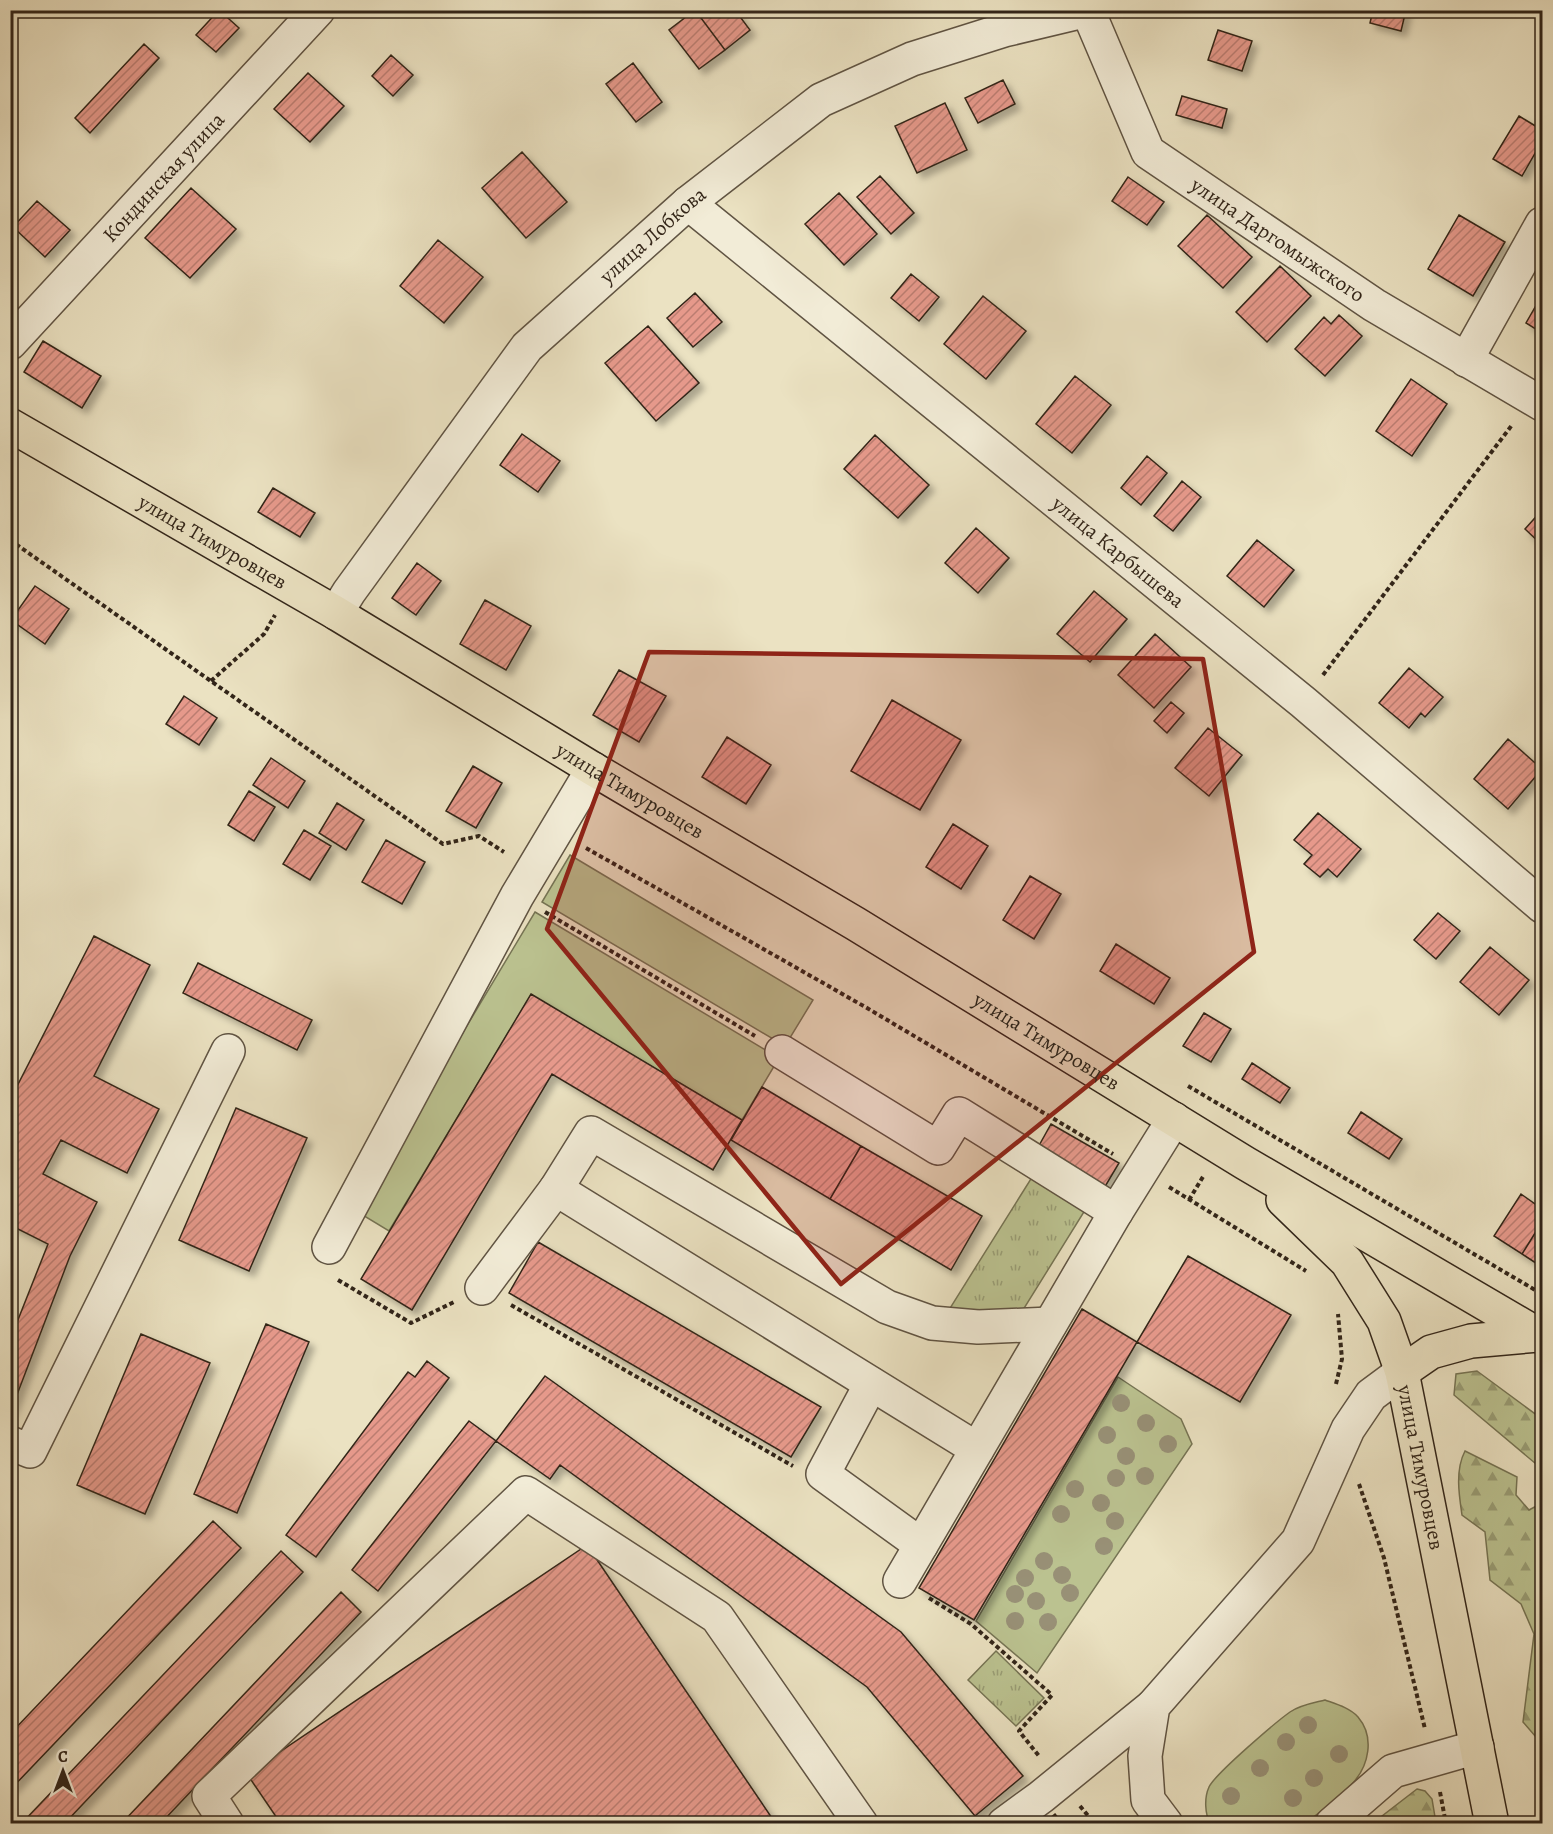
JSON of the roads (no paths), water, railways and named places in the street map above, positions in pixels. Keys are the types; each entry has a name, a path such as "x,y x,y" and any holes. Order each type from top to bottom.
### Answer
{"main road":[{"name":"улица Тимуровцев","path":"10,425 336,613 593,769 856,924 1245,1163 1540,1336"},
{"name":"улица Тимуровцев","path":"1245,1163 1347,1262 1384,1322 1402,1372 1492,1824"},
{"path":"1402,1372 1431,1352 1471,1341 1540,1336"}],"street":[{"name":"Кондинская улица","path":"10,343 318,10"},
{"name":"улица Лобкова","path":"336,613 527,347 688,203 821,100 912,58 1004,30 1088,11"},
{"name":"улица Даргомыжского","path":"1088,11 1148,152 1374,305 1537,401"},
{"name":"улица Карбышева","path":"688,203 1303,702 1542,906"},
{"path":"1466,360 1542,224"},
{"path":"329,1247 517,896 593,769"},
{"path":"10,1443 30,1451 228,1051"},
{"path":"782,1052 938,1148 959,1114 1116,1212"},
{"path":"900,1581 1116,1212 1174,1119"},
{"path":"482,1288 556,1189 591,1132 887,1307 932,1323 978,1327 1050,1324"},
{"path":"556,1189 977,1449"},
{"path":"1004,1824 1153,1706 1298,1541 1348,1429 1371,1395 1402,1372"},
{"path":"871,1384 823,1474 921,1545"},
{"path":"227,1824 209,1796 526,1493 717,1617 861,1824"},
{"path":"1153,1706 1145,1756 1148,1800 1166,1824"},
{"path":"1332,1824 1394,1771 1478,1747"}]}
